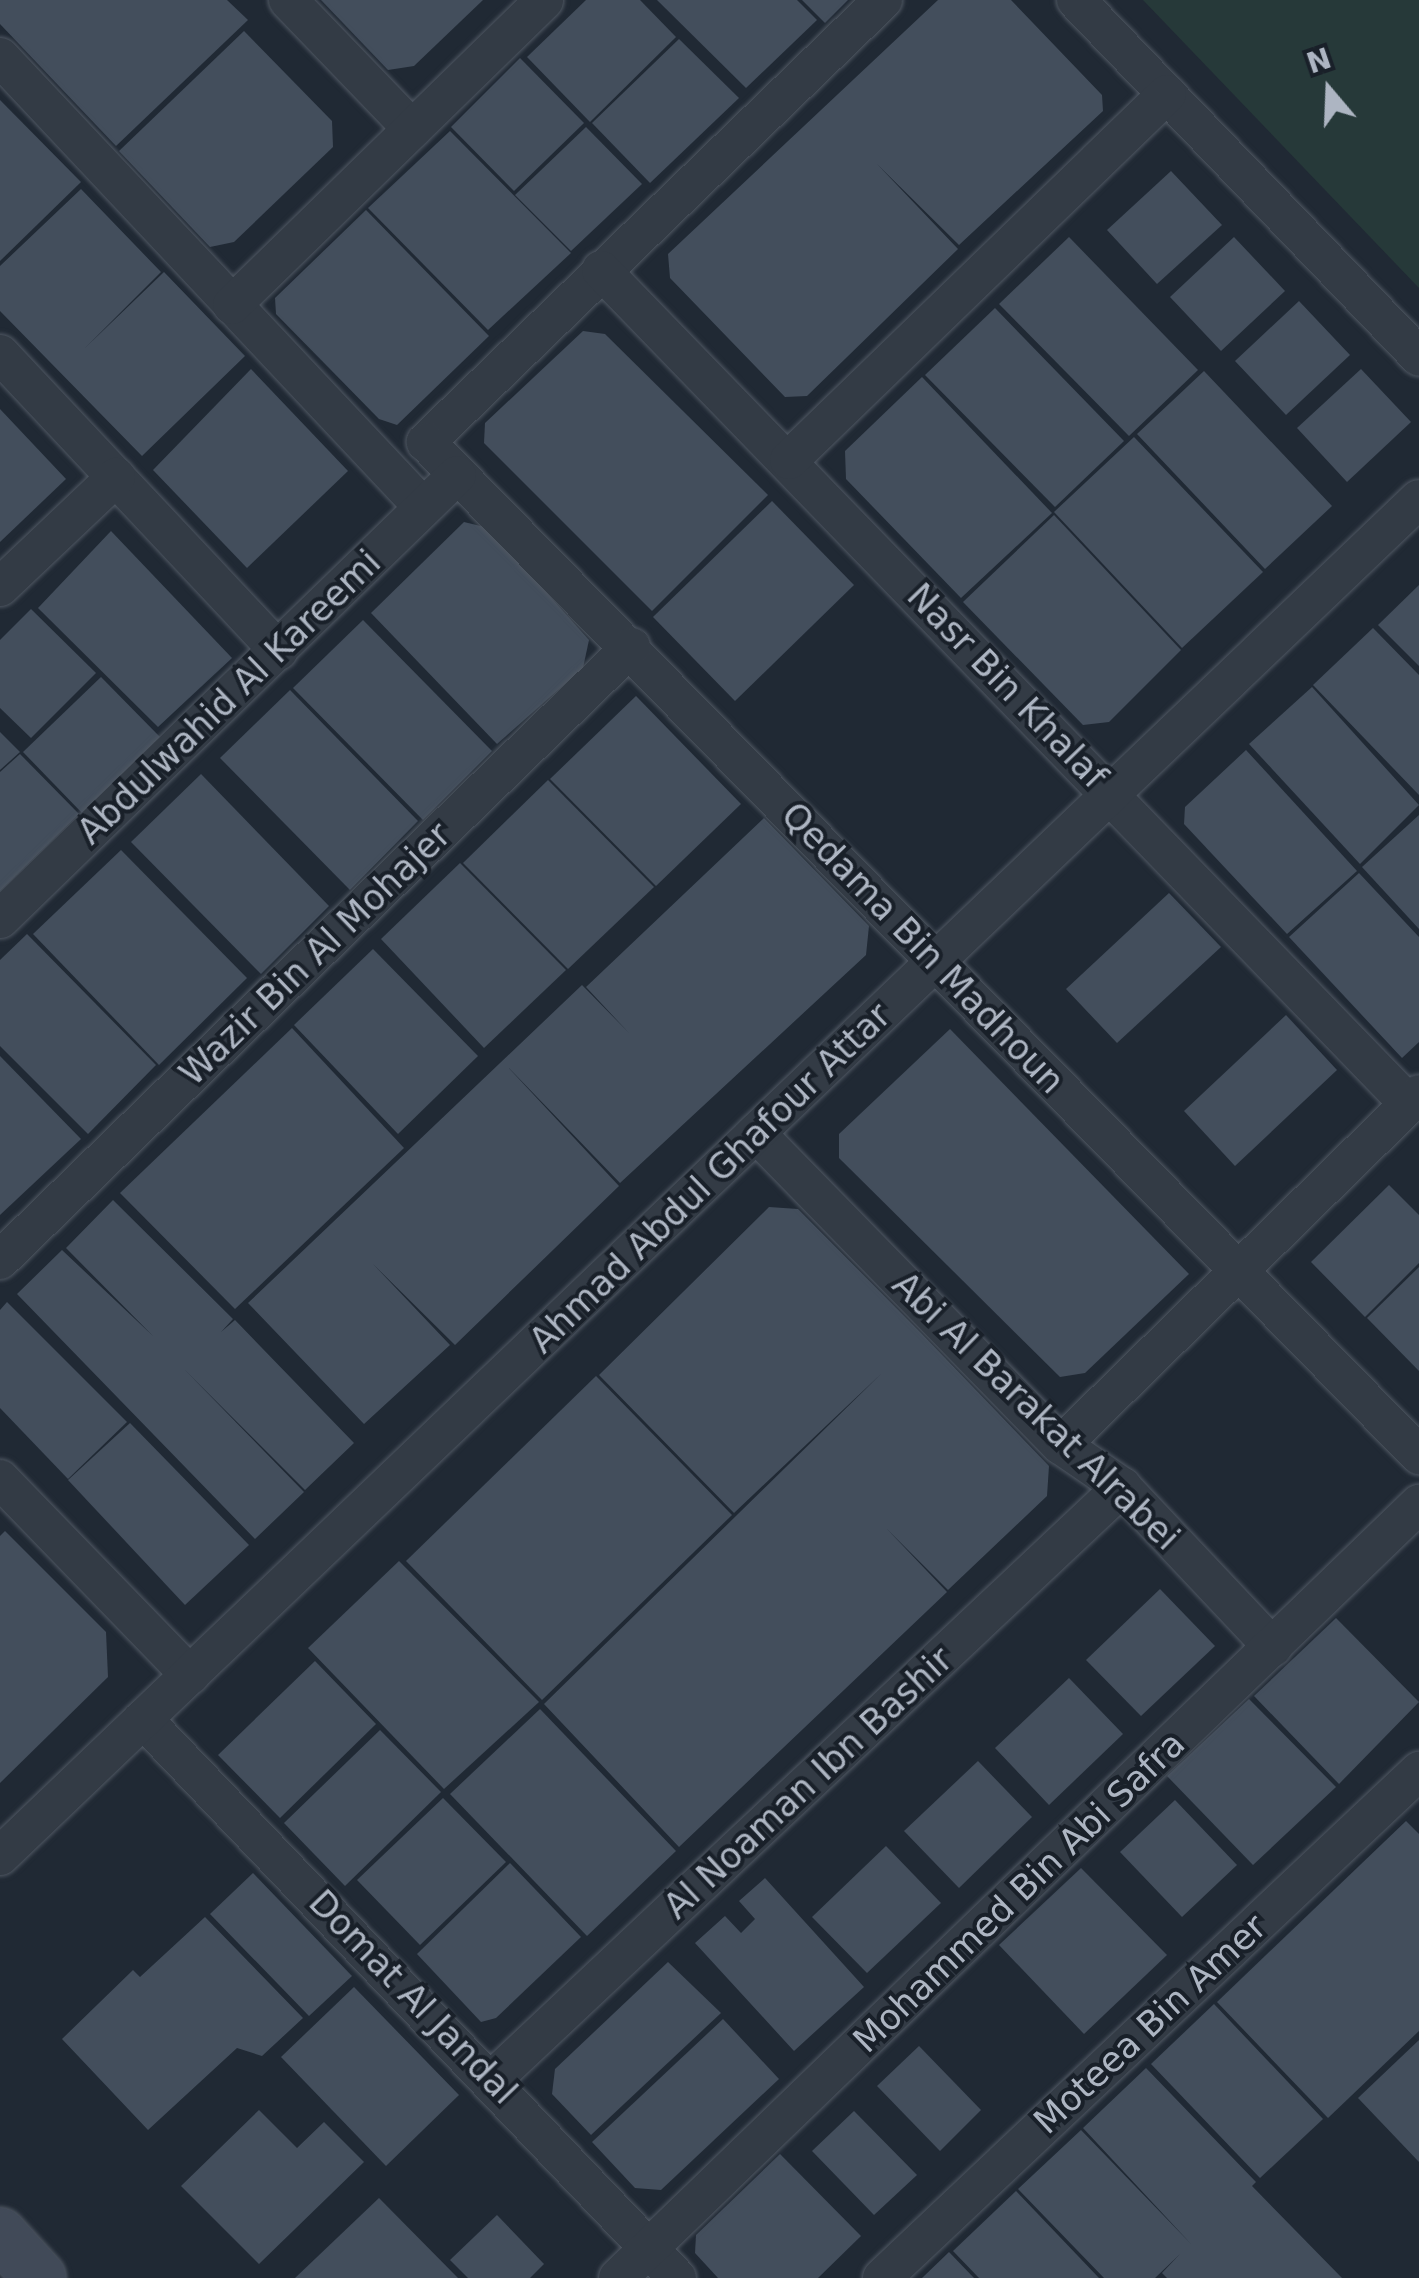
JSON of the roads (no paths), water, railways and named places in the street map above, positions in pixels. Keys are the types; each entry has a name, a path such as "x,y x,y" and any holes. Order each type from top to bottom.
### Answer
{"street":[{"path":"288,0 412,129"},
{"path":"232,304 544,0"},
{"path":"601,270 883,0"},
{"path":"1076,0 1419,357"},
{"path":"0,57 423,507"},
{"path":"789,460 1167,94"},
{"name":"Qedama Bin Madhoun","path":"601,270 426,442 1238,1270 1414,1440"},
{"name":"Nasr Bin Khalaf","path":"601,270 1414,1099"},
{"path":"0,354 279,651"},
{"name":"Abdulwahid Al Kareemi","path":"0,919 457,475"},
{"path":"0,587 116,478"},
{"name":"Ahmad Abdul Ghafour Attar","path":"0,1856 1419,499"},
{"name":"Wazir Bin Al Mohajer","path":"0,1260 631,647"},
{"path":"1061,1445 1414,1099"},
{"name":"Abi Al Barakat Alrabei","path":"756,1133 1061,1445 1122,1486 1272,1647"},
{"path":"0,1479 190,1675"},
{"name":"Al Noaman Ibn Bashir","path":"494,2079 1122,1486"},
{"name":"Mohammed Bin Abi Safra","path":"618,2278 1419,1504"},
{"name":"Domat Al Jandal","path":"144,1720 494,2079 677,2278"},
{"name":"Moteea Bin Amer","path":"882,2278 1419,1770"},
{"path":"0,2234 40,2278"}]}
